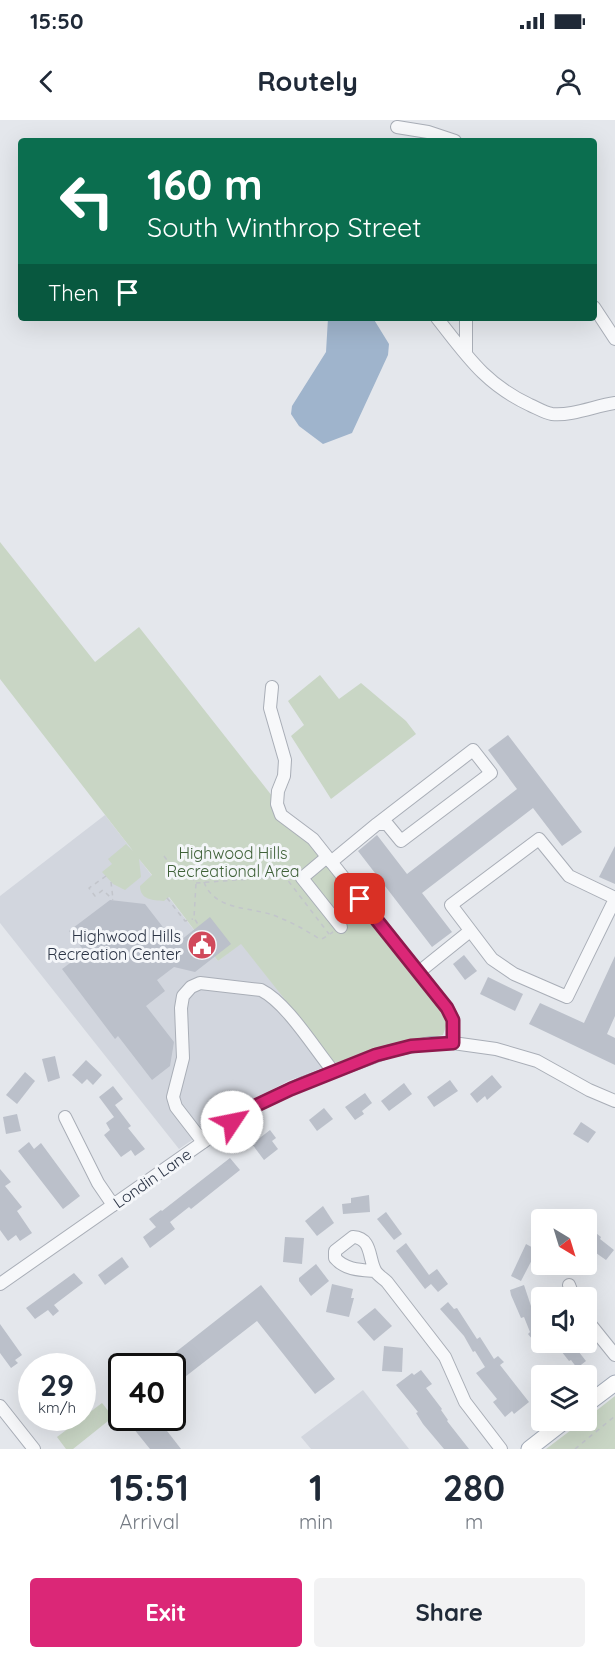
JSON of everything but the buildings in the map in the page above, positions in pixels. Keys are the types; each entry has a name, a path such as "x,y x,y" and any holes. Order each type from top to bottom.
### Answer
{"main road":[{"path":"597,1397 615,1383"},
{"path":"529,1449 552,1431"}],"street":[{"path":"397,124 446,138"},
{"path":"597,312 615,339"},
{"path":"439,321 479,371 498,387 550,414 570,413 615,403"},
{"path":"466,321 466,353"},
{"path":"272,687 270,708 285,760 284,776 278,791 277,804 281,815 313,839 447,1008 453,1020 453,1043"},
{"path":"341,927 302,878 473,750 491,773 401,841 387,824 377,824"},
{"path":"539,839 569,876 615,898 567,997 514,974 492,959 470,931 451,905 539,839"},
{"path":"419,972 470,931"},
{"path":"203,1142 176,1107 173,1097 183,1058 181,1008 183,996 190,987 200,983 261,990 269,994 285,1010 333,1071"},
{"name":"Londin Lane","path":"1,1279 113,1205 255,1106 333,1071 401,1048 453,1043 515,1053 537,1061 589,1090 615,1101"},
{"path":"65,1117 98,1183 113,1205"},
{"path":"375,1271 387,1282 445,1357 465,1402 501,1449"},
{"path":"597,1332 615,1355"},
{"path":"0,1406 34,1449"}],"path":[{"path":"188,872 210,855"},
{"path":"164,856 172,867 188,872 196,883 194,918 199,926"},
{"path":"196,883 278,877 299,866"},
{"path":"283,874 330,934"},
{"path":"106,876 89,888 95,896 103,890 113,900 111,882"},
{"path":"204,882 212,895 228,904 289,921 318,938 322,939 341,927"},
{"path":"167,898 185,921 194,918"},
{"path":"575,1449 615,1416"}],"shaded area":[{"path":"105,815 218,961 241,943 335,1063 288,1081 240,1107 179,1149 0,923 0,896"},
{"path":"363,1390 409,1449 311,1449 301,1437"}],"green space":[{"name":"Highwood Hills Recreational Area","path":"0,542 95,662 139,627 442,1012 447,1023 443,1035 399,1043 335,1063 241,944 218,961 169,897 164,901 148,898 142,894 140,886 152,875 139,859 141,877 125,890 113,884 102,872 112,864 108,859 126,844 133,851 0,679"},
{"path":"320,675 339,699 361,683 406,721 416,734 331,799 291,736 304,725 288,701"},
{"path":"615,1396 615,1449 546,1449 570,1431 597,1431 597,1410"},
{"path":"102,1403 108,1411 108,1421 96,1431 96,1408"},
{"path":"65,1431 96,1431 73,1449 66,1449 57,1437"}],"water":[{"path":"328,321 375,321 389,344 388,355 352,433 323,444 299,426 291,414 292,406 326,352"}],"place":[{"name":"Highwood Hills Recreation Center","path":"202,945"}],"route":[{"path":"232,1122 255,1106 291,1089 376,1055 411,1046 453,1043 453,1020 447,1008 360,899"}]}
